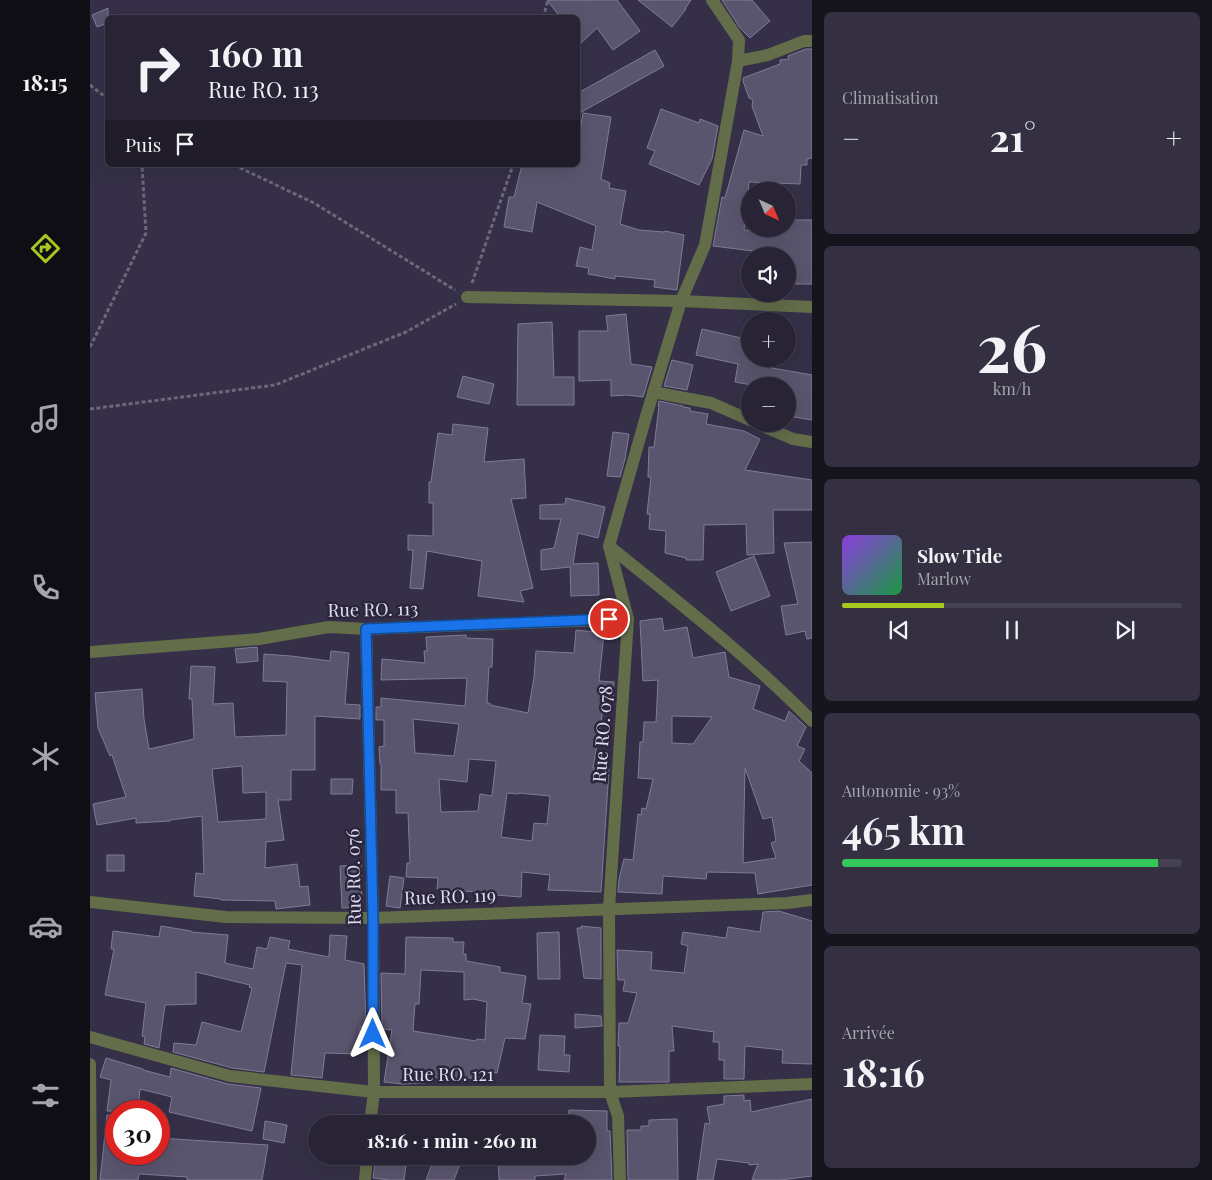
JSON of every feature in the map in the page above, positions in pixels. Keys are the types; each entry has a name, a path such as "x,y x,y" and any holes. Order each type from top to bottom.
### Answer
{"street":[{"path":"712,0 739,40 738,61 705,245 681,301 609,546 731,645 812,721"},
{"path":"738,61 768,55 804,41 812,41"},
{"path":"467,297 681,301 812,307"},
{"path":"653,392 711,403 741,416"},
{"path":"777,432 793,439 812,442"},
{"name":"Rue RO. 078","path":"609,546 628,619 609,908 610,1092 618,1116 620,1180"},
{"name":"Rue RO. 113","path":"90,652 259,639 329,627 366,629 628,619"},
{"name":"Rue RO. 076","path":"366,629 373,918 374,1092 371,1115"},
{"name":"Rue RO. 119","path":"90,902 226,917 373,918 812,900"},
{"name":"Rue RO. 121","path":"90,1038 230,1076 374,1092 610,1092 812,1084"},
{"path":"90,1064 91,1180"},
{"path":"364,1180 366,1165"}],"path":[{"path":"544,15 548,0"},
{"path":"90,85 105,97"},
{"path":"90,347 146,233 142,167"},
{"path":"238,167 314,203 467,297"},
{"path":"90,409 275,385 406,332 467,297 512,167"}],"building":[{"path":"547,0 617,0 640,31 613,50 597,28 580,44 580,15 559,15"},
{"path":"638,0 691,0 672,27"},
{"path":"722,0 752,0 770,21 750,38 740,28"},
{"path":"108,8 108,15 105,15 105,24 97,27 92,15"},
{"path":"806,49 812,49 812,158 807,159 807,165 801,165 800,184 796,184 796,182 741,182 741,238 796,238 796,220 812,220 812,284 796,284 796,247 741,247 741,250 713,246 722,197 725,198 744,130 763,136 752,106 753,100 749,98 743,78 780,64 780,60 789,59 788,56"},
{"path":"655,50 664,66 580,113 580,92"},
{"path":"661,109 699,123 700,119 718,126 712,159 699,185 649,164 655,151 647,148"},
{"path":"583,113 611,117 601,179 610,183 609,188 626,191 620,224 639,230 665,231 684,235 677,290 654,287 655,280 615,276 615,279 588,274 589,268 576,266 580,247 592,250 596,226 537,202 532,232 504,227 509,197 514,197 522,167 580,167 580,132"},
{"path":"626,314 631,364 652,367 643,397 611,396 611,380 579,381 579,331 608,331 606,316"},
{"path":"552,322 554,377 574,377 574,405 517,405 518,324"},
{"path":"702,329 741,338 741,367 772,367 812,375 812,420 796,417 796,377 741,377 741,383 735,382 738,364 696,355"},
{"path":"672,360 693,365 687,390 664,386"},
{"path":"463,376 494,384 489,404 457,397"},
{"path":"659,401 690,408 690,411 708,414 706,424 741,430 760,439 745,470 812,480 812,510 773,510 774,553 747,555 746,524 704,525 703,560 686,560 686,558 665,553 666,531 649,529 650,514 647,514 651,477 648,477 649,447 654,447"},
{"path":"453,424 488,428 484,462 524,459 526,498 511,499 533,588 520,591 524,602 478,596 482,561 427,551 423,589 410,588 413,550 408,550 408,535 433,536 433,503 429,503 429,482 431,482 438,433 452,435"},
{"path":"613,432 629,434 620,477 607,476"},
{"path":"566,498 605,507 598,538 578,533 573,564 598,563 599,595 571,596 570,567 541,570 541,550 554,548 561,519 540,519 540,505 565,504"},
{"path":"812,542 812,638 807,639 805,631 786,635 781,606 798,604 784,543"},
{"path":"754,556 770,596 731,611 716,572"},
{"path":"662,618 664,631 687,627 693,658 725,652 729,677 760,686 753,709 785,721 789,711 806,727 797,746 805,749 799,761 812,773 812,885 758,894 755,873 707,872 706,879 663,876 662,894 618,892 624,859 633,860 638,814 641,815 642,808 646,809 653,779 638,778 640,742 643,742 644,722 656,722 658,680 643,681 640,621","holes":["672,716 712,717 693,744 672,743","745,768 763,819 772,817 776,841 771,843 776,858 743,863"]},
{"path":"576,630 604,633 599,681 614,682 613,699 605,698 593,768 609,769 601,892 548,890 550,875 522,872 521,897 495,895 495,903 478,903 478,892 437,889 438,878 406,877 407,863 410,863 408,813 396,813 396,790 381,790 379,747 384,746 384,720 376,720 376,707 381,707 381,698 465,706 467,678 381,680 382,659 425,663 424,651 427,651 426,637 466,635 466,638 493,639 492,667 489,667 487,703 528,713 536,651 574,653","holes":["413,719 459,724 454,756 415,753","469,759 496,761 492,796 480,794 478,811 441,812 439,779 467,782","507,793 550,796 547,824 534,823 532,841 501,837"]},
{"path":"257,647 258,661 237,663 235,649"},
{"path":"331,651 349,653 345,704 360,705 360,719 315,716 315,770 291,770 291,800 278,800 284,840 266,842 265,868 297,864 300,887 308,886 310,905 276,909 275,901 221,900 194,896 196,873 204,874 202,816 170,821 136,823 136,818 97,825 93,804 126,797 112,755 110,756 98,728 95,693 142,689 149,749 194,739 192,699 189,699 191,666 215,667 213,704 233,703 235,737 286,735 287,682 263,681 264,654 330,661","holes":["242,766 243,793 266,792 266,819 218,822 212,769"]},
{"path":"331,779 353,779 352,794 331,794"},
{"path":"107,855 124,855 124,871 107,871"},
{"path":"361,865 362,907 342,908 340,866"},
{"path":"390,876 404,878 400,908 386,906"},
{"path":"779,911 812,921 812,1064 782,1063 783,1050 745,1046 744,1079 724,1079 724,1060 719,1060 719,1042 713,1042 714,1032 672,1026 674,1051 669,1051 669,1082 619,1082 619,1023 628,1023 637,993 623,991 625,980 618,980 617,950 652,952 651,970 684,973 688,946 681,944 683,932 726,938 728,927 760,932 763,912"},
{"path":"161,926 191,932 228,935 225,963 253,969 257,947 267,949 270,937 290,941 288,949 329,957 330,935 347,936 345,960 364,964 366,1028 360,1027 359,1054 325,1053 322,1078 291,1075 302,965 286,963 264,1072 232,1068 173,1052 174,1043 196,1045 202,1022 241,1032 252,988 249,987 250,985 196,972 196,1004 165,1005 159,1048 144,1044 145,1037 142,1036 146,1003 105,995 114,949 111,949 113,931 159,937"},
{"path":"581,926 601,928 601,979 584,978 577,928 581,928"},
{"path":"559,932 560,979 538,979 537,933"},
{"path":"406,937 453,938 453,942 464,942 463,954 466,954 466,961 500,967 500,972 526,976 522,1003 531,1004 525,1039 505,1038 497,1073 491,1072 488,1083 466,1077 465,1082 425,1076 425,1083 403,1084 384,1082 392,1030 382,1029 381,973 405,974","holes":["421,970 464,972 464,1000 473,999 487,1002 485,1040 477,1039 476,1041 413,1031 415,1004 419,1004"]},
{"path":"575,1014 601,1016 602,1026 575,1028"},
{"path":"540,1035 565,1036 564,1055 570,1055 569,1072 538,1070"},
{"path":"106,1058 170,1077 171,1068 228,1084 261,1088 252,1131 170,1112 172,1097 140,1089 139,1100 108,1100 111,1080 100,1077"},
{"path":"744,1095 744,1101 750,1100 751,1112 812,1099 812,1176 780,1180 752,1180 758,1164 749,1165 749,1163 717,1159 713,1180 697,1180 705,1123 710,1124 707,1107 724,1104 724,1096"},
{"path":"569,1110 607,1111 607,1131 610,1131 612,1180 564,1180 566,1174 535,1176 535,1180 499,1180 498,1165 596,1165 596,1115 569,1115"},
{"path":"677,1119 678,1180 628,1180 627,1130 641,1130 641,1126 649,1126 649,1120"},
{"path":"265,1121 287,1125 284,1143 263,1139"},
{"path":"105,1134 105,1165 170,1165 170,1139 268,1145 262,1180 187,1180 187,1177 139,1174 138,1180 100,1180"},
{"path":"375,1165 406,1165 404,1180 373,1178"},
{"path":"432,1165 460,1165 454,1180 426,1180"}],"route":[{"path":"373,1034 373,918 366,629 609,619"}]}
